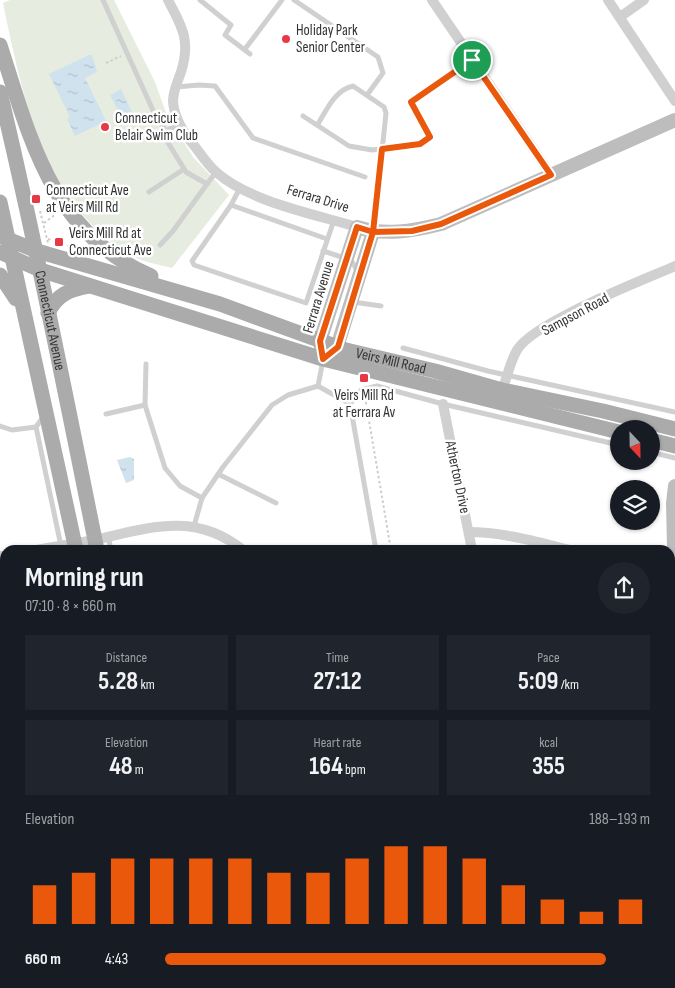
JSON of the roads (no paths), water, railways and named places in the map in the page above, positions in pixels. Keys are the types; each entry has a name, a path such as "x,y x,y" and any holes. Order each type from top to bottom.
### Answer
{"main road":[{"path":"0,45 39,159 57,194 73,217 102,248 129,266 220,304"},
{"name":"Connecticut Avenue","path":"0,92 42,247 40,270 48,313 100,542"},
{"name":"Connecticut Avenue","path":"0,202 5,246 47,410 68,545"},
{"name":"Veirs Mill Road","path":"5,246 42,247 220,304 338,347 435,370 502,390 675,430"},
{"name":"Veirs Mill Road","path":"5,246 40,270 323,359 610,430"},
{"path":"0,276 16,298 24,319"},
{"path":"48,313 54,302 64,293 91,286"},
{"path":"660,442 675,446"}],"street":[{"name":"Ferrara Drive","path":"168,0 182,28 186,42 183,66 173,99 175,112 190,141 216,172 240,188 373,232 412,231 441,224 675,120"},
{"path":"432,0 551,175"},
{"path":"608,0 675,101"},
{"path":"620,17 644,0"},
{"name":"Ferrara Avenue","path":"323,359 320,341 357,227"},
{"path":"323,359 338,347 373,232"},
{"name":"Sampson Road","path":"502,390 517,350 532,337 565,316 675,266"},
{"name":"Atherton Drive","path":"442,404 471,545"},
{"path":"673,545 672,503 675,486"},
{"path":"81,545 100,542 158,525 194,526 214,532 235,545"},
{"path":"469,532 485,532 549,545"}],"lane":[{"path":"103,0 156,117 166,131"},
{"path":"200,0 231,25 224,35 250,54"},
{"path":"245,49 282,0"},
{"path":"294,0 378,57 383,73 368,94"},
{"path":"303,116 350,146 372,150 420,144 430,137 411,102 472,60"},
{"path":"176,87 215,86 253,138 364,177"},
{"path":"318,124 338,93 353,86 368,94 384,107 386,112 373,232"},
{"path":"180,124 166,131 164,136 184,169 207,184"},
{"path":"150,192 184,169"},
{"path":"160,245 174,231 216,172"},
{"path":"240,188 232,205 192,261 194,265 306,304 334,220"},
{"path":"232,205 328,239"},
{"path":"323,252 347,259 355,266 361,276"},
{"path":"353,302 381,306"},
{"name":"Veirs Mill Road","path":"403,348 508,375 675,412"},
{"path":"318,386 323,359"},
{"path":"146,364 145,405 165,468 180,486 202,498"},
{"path":"194,526 202,498 218,474 272,405 288,395 318,386 350,404 375,545"},
{"name":"Veirs Mill Road","path":"350,404 361,390 377,386 442,404 610,443"},
{"path":"106,414 145,405"},
{"path":"47,410 36,427 67,545"},
{"path":"0,426 12,430 36,427"},
{"path":"660,454 675,458"},
{"path":"218,474 276,503"}],"water":[{"path":"92,55 97,72 85,78 106,121 75,136 67,119 70,117 49,74"},
{"path":"121,89 132,112 121,117 110,95"},
{"path":"130,457 134,459 134,480 126,483 117,460"}],"place":[{"name":"Holiday Park Senior Center","path":"286,39"},
{"name":"Connecticut Belair Swim Club","path":"105,127"},
{"name":"Connecticut Ave at Veirs Mill Rd","path":"36,199"},
{"name":"Veirs Mill Rd at Connecticut Ave","path":"59,242"},
{"name":"Veirs Mill Rd at Ferrara Av","path":"364,378"}]}
